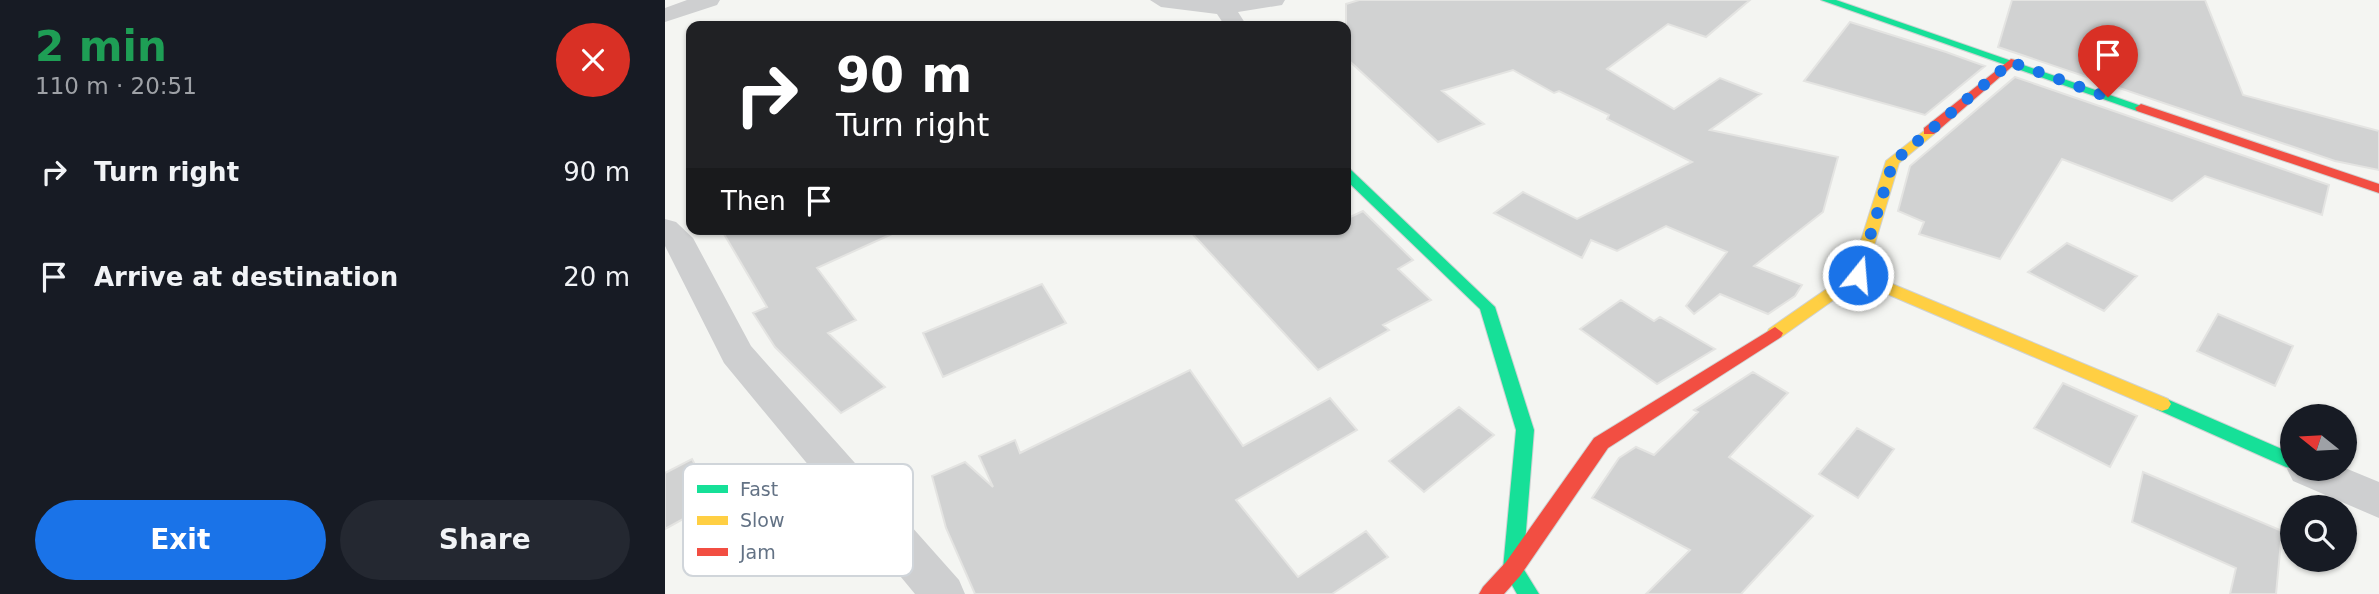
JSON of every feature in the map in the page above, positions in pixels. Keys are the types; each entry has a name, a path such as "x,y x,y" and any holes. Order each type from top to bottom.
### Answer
{"street":[{"path":"665,15 709,0"},
{"path":"1161,0 1230,17 1273,0"},
{"path":"1826,0 2328,174 2379,189"},
{"path":"1490,594 1513,569 1601,443 1734,361 1858,275 1893,162 2011,62"},
{"path":"1351,178 1487,307 1525,430 1513,569 1528,594"},
{"path":"665,229 682,245 737,354 831,464"},
{"path":"1858,275 2129,389 2280,456"},
{"path":"2334,481 2379,501"},
{"path":"913,559 943,594"}],"building":[{"path":"1359,0 1750,0 1706,37 1668,24 1607,69 1674,109 1720,78 1761,94 1710,130 1838,157 1823,212 1754,266 1802,285 1795,296 1768,314 1720,294 1694,314 1686,306 1727,252 1666,226 1617,251 1591,240 1582,258 1494,213 1523,192 1577,219 1692,162 1607,119 1609,115 1559,91 1554,93 1513,70 1442,91 1484,124 1438,142 1351,63 1351,21 1346,21 1346,4"},
{"path":"2012,0 2205,0 2243,95 2379,131 2379,170 2335,161 1998,47"},
{"path":"1850,22 1985,66 1925,115 1804,81"},
{"path":"2015,77 2329,185 2322,215 2205,176 2172,201 2062,159 2000,259 1919,234 1924,222 1898,211 1910,166"},
{"path":"1363,211 1413,260 1398,269 1431,300 1383,325 1389,330 1318,370 1194,235 1351,235 1351,217"},
{"path":"725,235 890,235 817,268 856,320 828,333 885,387 841,413 775,347 753,313 767,307"},
{"path":"2067,243 2137,276 2104,311 2028,272"},
{"path":"1042,284 1066,323 943,377 923,333"},
{"path":"1621,300 1654,321 1660,317 1715,349 1657,384 1580,329"},
{"path":"2218,314 2293,346 2275,386 2197,351"},
{"path":"1190,370 1243,446 1330,398 1357,430 1236,500 1298,577 1366,531 1388,557 1332,594 975,594 946,528 932,476 965,462 993,487 979,456 1015,440 1020,453"},
{"path":"1753,372 1788,393 1729,457 1813,516 1741,594 1646,594 1690,550 1592,498 1619,458 1636,447 1654,455 1698,412 1694,410"},
{"path":"2063,383 2137,416 2110,467 2034,428"},
{"path":"1459,407 1494,435 1424,492 1389,461"},
{"path":"1857,428 1894,449 1858,498 1819,474"},
{"path":"692,459 695,464 683,464 683,519 665,529 665,473"},
{"path":"2143,472 2280,530 2276,594 2230,594 2236,568 2132,522"}],"traffic: fast":[{"path":"1826,0 2141,108"},
{"path":"1351,178 1487,307 1525,430 1513,569 1528,594"},
{"path":"2162,404 2280,456"}],"traffic: slow":[{"path":"1775,333 1858,275 1893,161 1929,131"},
{"path":"1858,275 2162,404"}],"traffic: jam":[{"path":"1929,131 2011,62"},
{"path":"2141,108 2379,189"},
{"path":"1490,594 1513,569 1601,443 1775,333"}],"route":[{"path":"1858,275 1893,162 2011,62 2108,97"}]}
